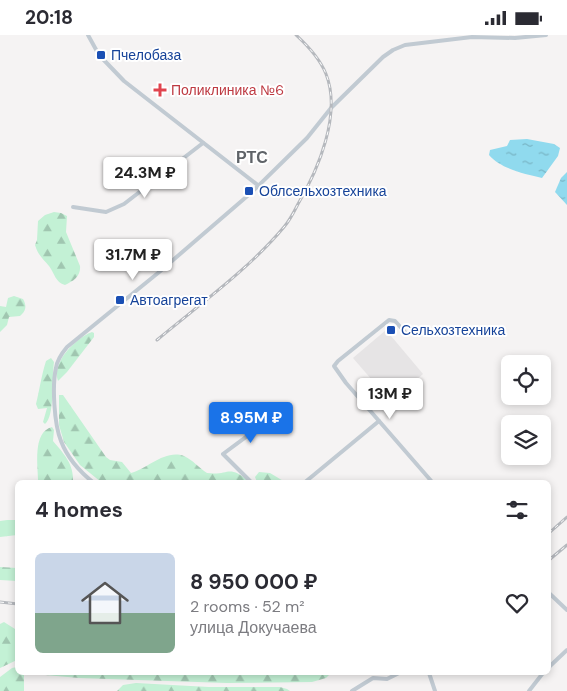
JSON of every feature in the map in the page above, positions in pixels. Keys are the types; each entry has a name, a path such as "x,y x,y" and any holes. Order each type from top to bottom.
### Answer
{"street":[{"path":"88,35 99,55 124,81 259,186"},
{"path":"91,480 74,464 58,433 54,388 56,368 60,358 71,343 158,273 259,186 307,138 331,108 383,57 400,46 472,37 515,38 546,35"},
{"path":"73,207 106,212 124,203 203,143"},
{"path":"405,332 392,319 335,363 336,369 430,480"},
{"path":"249,480 223,454 269,420"},
{"path":"308,480 379,421"},
{"path":"551,595 567,610"},
{"path":"551,665 567,650"},
{"path":"352,691 373,678 387,679 395,675"},
{"path":"429,675 436,691"},
{"path":"529,691 541,675"}],"shaded area":[{"path":"386,330 423,374 391,402 353,358"}],"green space":[{"path":"54,212 67,216 66,232 80,266 76,278 65,285 57,280 35,245 38,221 45,215"},
{"path":"14,296 23,299 25,310 20,316 9,317 7,325 0,332 0,306 6,307 8,298"},
{"path":"92,332 94,337 58,381 58,366 61,359 72,345"},
{"path":"51,358 54,362 52,405 45,424 43,422 47,408 38,409 36,404 46,361"},
{"path":"59,395 63,395 106,457 110,460 122,462 131,473 163,457 177,455 184,456 207,473 228,471 237,473 247,480 99,480 80,465 64,442 59,425"},
{"path":"52,427 54,430 53,441 70,465 73,480 38,480 37,459 39,442 41,435"},
{"path":"259,472 270,473 282,480 256,480 255,477"},
{"path":"15,520 15,535 0,537 0,521"},
{"path":"0,567 15,568 15,581 0,580"},
{"path":"4,622 15,629 15,661 0,668 0,624"},
{"path":"15,667 15,675 24,675 24,691 0,691 0,677"},
{"path":"45,675 329,675 326,678 312,682 227,683 79,678"},
{"path":"136,683 209,687 280,687 290,691 117,691 123,685"}],"water":[{"path":"527,139 554,144 560,148 558,156 542,178 521,173 500,164 489,155 490,150 507,146 510,140"},
{"path":"567,172 567,205 555,192 561,178"}],"railway":[{"path":"157,340 223,286 270,243 290,219 313,175 326,141 331,106 330,90 326,74 320,63 296,35"},
{"path":"551,531 567,517"},
{"path":"551,558 567,545"},
{"path":"0,602 15,604"}],"place":[{"name":"Пчелобаза","path":"101,55"},
{"name":"Поликлиника №6","path":"160,90"},
{"name":"Облсельхозтехника","path":"249,191"},
{"name":"Автоагрегат","path":"120,300"},
{"name":"Сельхозтехника","path":"391,330"}],"district":[{"name":"РТС","path":"252,157"}]}
